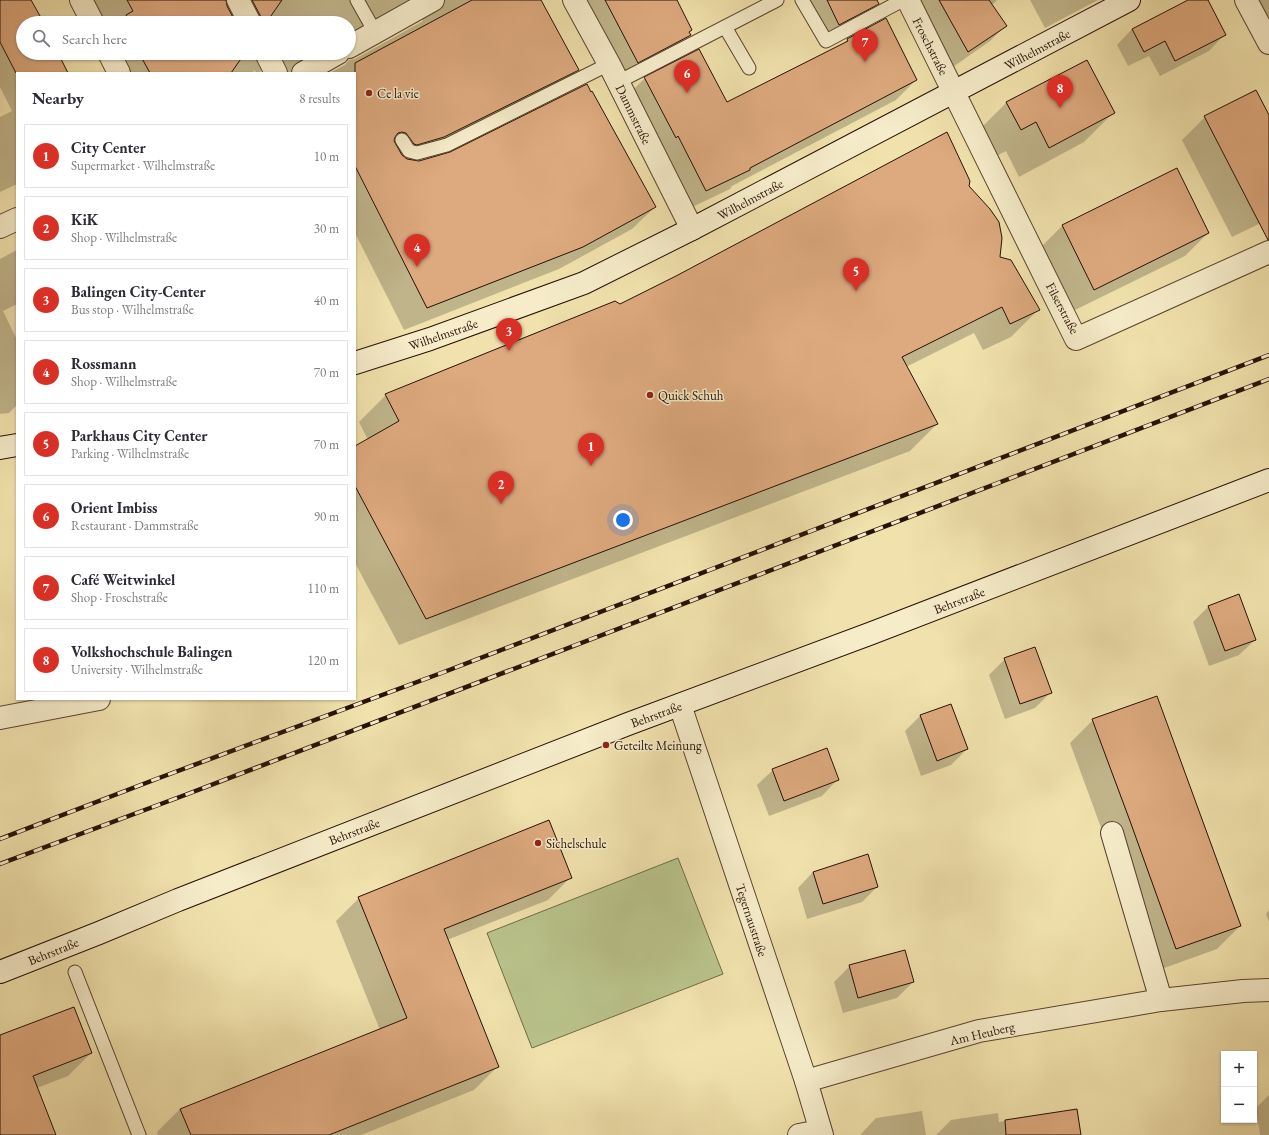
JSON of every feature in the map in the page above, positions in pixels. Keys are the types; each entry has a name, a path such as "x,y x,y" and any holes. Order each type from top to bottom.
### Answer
{"street":[{"path":"81,0 89,16"},
{"path":"238,0 246,16"},
{"path":"356,43 433,0"},
{"name":"Dammstraße","path":"574,0 613,73 692,229"},
{"name":"Froschstraße","path":"908,0 954,92"},
{"name":"Wilhelmstraße","path":"356,363 430,339 584,283 692,229 1129,0"},
{"path":"1246,0 1269,43"},
{"path":"112,60 118,72"},
{"path":"270,60 276,72"},
{"path":"305,72 326,60"},
{"name":"Filserstraße","path":"954,92 1076,339 1269,252"},
{"path":"0,227 16,219"},
{"path":"0,448 16,445"},
{"name":"Behrstraße","path":"0,972 185,897 628,724 887,628 1269,480"},
{"path":"0,718 94,700"},
{"name":"Tegernaustraße","path":"680,705 806,1080 814,1134"},
{"path":"1112,833 1161,1000"},
{"name":"Am Heuberg","path":"806,1080 979,1031 1161,1000 1243,991 1269,990"}],"lane":[{"path":"357,0 375,32"},
{"path":"402,140 409,151 417,153 447,146 613,73 725,27 777,0"},
{"path":"802,0 826,40 903,0"},
{"path":"725,27 749,68"},
{"path":"75,972 139,1135"}],"green space":[{"path":"678,858 723,974 532,1048 487,933"}],"building":[{"path":"0,0 31,0 40,16 16,16 16,60 62,60 68,72 16,73 0,42"},
{"path":"127,0 226,0 227,6 232,16 126,16 133,11"},
{"path":"252,0 282,0 271,16 260,16"},
{"path":"472,0 541,0 579,70 444,137 417,145 414,144 406,133 402,132 398,133 394,141 402,155 407,159 419,161 450,152 587,84 656,207 583,247 427,308 356,168 355,63"},
{"path":"605,0 677,0 692,30 689,32 691,35 638,63"},
{"path":"827,0 877,0 879,4 839,25"},
{"path":"939,0 989,0 1007,26 968,52"},
{"path":"1188,0 1208,0 1226,35 1175,61 1165,41 1144,52 1132,29"},
{"path":"886,18 917,80 750,168 750,170 706,191 678,136 676,138 644,77 699,49 727,102 848,41 847,39"},
{"path":"143,60 240,60 232,72 149,72"},
{"path":"1087,60 1115,113 1049,148 1036,122 1021,130 1006,102"},
{"path":"1256,90 1269,115 1269,240 1204,116"},
{"path":"947,132 970,181 969,186 990,209 999,222 1002,238 1000,257 1011,260 1040,310 1010,324 1002,307 902,357 938,424 426,619 356,488 356,445 399,421 385,394 615,301 620,304 676,276"},
{"path":"1177,168 1209,233 1094,290 1062,225"},
{"path":"1239,594 1256,640 1225,651 1208,606"},
{"path":"1035,647 1052,693 1020,704 1004,658"},
{"path":"1157,696 1241,926 1176,949 1092,719"},
{"path":"951,704 968,749 937,761 920,715"},
{"path":"827,748 839,780 784,801 772,769"},
{"path":"549,820 572,878 444,929 499,1067 329,1135 191,1135 180,1109 407,1018 358,897"},
{"path":"868,854 878,887 823,904 813,872"},
{"path":"905,950 914,982 858,998 849,965"},
{"path":"74,1007 92,1053 33,1076 56,1135 0,1135 0,1035"},
{"path":"1077,1109 1081,1135 1006,1135 1005,1120"}],"railway":[{"path":"0,839 444,672 1269,355"},
{"path":"0,864 185,795 1269,379"}],"place":[{"name":"Café Weitwinkel","path":"865,62"},
{"name":"Ce la vie","path":"369,93"},
{"name":"Orient Imbiss","path":"687,93"},
{"name":"Volkshochschule Balingen","path":"1060,108"},
{"name":"Rossmann","path":"417,267"},
{"name":"Parkhaus City Center","path":"856,291"},
{"name":"Balingen City-Center","path":"509,351"},
{"name":"Quick Schuh","path":"650,395"},
{"name":"City Center","path":"591,466"},
{"name":"KiK","path":"501,504"},
{"name":"Geteilte Meinung","path":"606,745"},
{"name":"Sichelschule","path":"538,843"}]}
